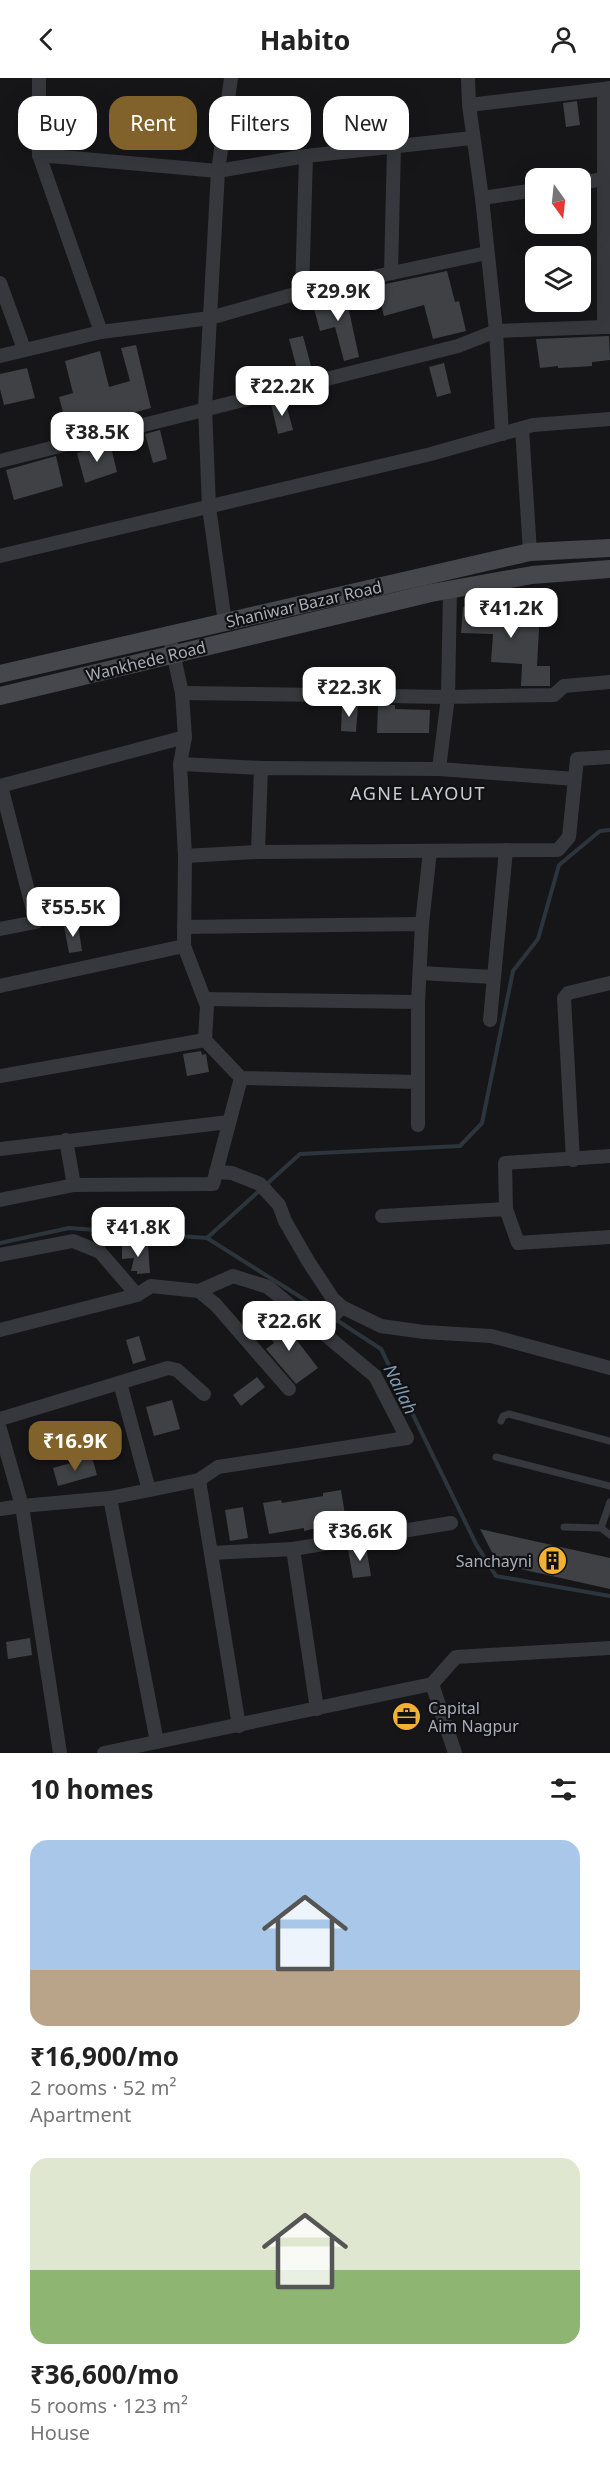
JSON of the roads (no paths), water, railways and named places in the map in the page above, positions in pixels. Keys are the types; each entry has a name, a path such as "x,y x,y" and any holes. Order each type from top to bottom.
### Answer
{"main road":[{"name":"Shaniwar Bazar Road","path":"0,674 530,552 610,548"},
{"name":"Wankhede Road","path":"0,696 431,593 532,575 610,569"}],"street":[{"path":"39,78 39,155 101,332"},
{"path":"225,622 209,507 205,408 218,171 231,78"},
{"path":"468,78 472,138 482,198 496,332 502,434"},
{"path":"0,460 458,346 496,332 607,327 604,179 607,89 469,105"},
{"path":"409,145 472,138"},
{"path":"39,155 218,171 306,156 365,150"},
{"path":"391,273 394,150"},
{"path":"302,292 306,156"},
{"path":"591,181 604,179"},
{"path":"482,198 525,192"},
{"path":"0,356 101,332 210,318 302,292 487,253"},
{"path":"0,283 24,350"},
{"path":"0,556 431,454 522,428 561,421 610,419"},
{"path":"522,428 530,552"},
{"path":"439,769 448,697 450,590"},
{"path":"169,635 182,693 185,737 180,764 184,856 184,946 207,1006 206,1040 241,1078 418,1082"},
{"path":"182,693 448,697 554,695 564,686 610,682"},
{"path":"0,929 36,922 0,786 185,737"},
{"path":"184,856 258,852 558,850 566,844 569,837 578,759 610,757"},
{"path":"180,764 261,768 439,769 575,779"},
{"path":"258,852 261,768"},
{"path":"418,1125 418,1002 422,924 430,850"},
{"path":"490,1020 506,850"},
{"path":"184,927 422,924"},
{"path":"0,986 184,946"},
{"path":"420,973 493,978"},
{"path":"573,1160 564,998 568,993 610,983"},
{"path":"205,999 418,1002"},
{"path":"0,1076 206,1040"},
{"path":"0,1200 74,1185 213,1184 241,1078"},
{"path":"0,1149 230,1122"},
{"path":"66,1140 74,1185"},
{"path":"610,1156 573,1160 505,1162 506,1209 518,1243 610,1237"},
{"path":"216,1172 232,1173 260,1184 279,1205 285,1221 308,1262 333,1299 342,1307 381,1326 424,1332 490,1336 610,1368"},
{"path":"382,1216 506,1209"},
{"path":"0,1256 73,1241 100,1252 136,1295"},
{"path":"0,1330 136,1295 151,1286 200,1291 233,1276 268,1287 375,1376 407,1438 218,1467 199,1480 110,1498 0,1509"},
{"path":"200,1291 216,1305 289,1389"},
{"path":"320,1330 342,1307"},
{"path":"0,1419 168,1368 177,1370 204,1394"},
{"path":"120,1383 149,1490"},
{"path":"0,1429 22,1506 60,1753"},
{"path":"199,1480 239,1726"},
{"path":"110,1498 157,1742"},
{"path":"211,1553 293,1549 451,1523"},
{"path":"293,1549 317,1709"},
{"path":"104,1753 432,1684 456,1657 610,1648"},
{"path":"432,1684 455,1753"}],"lane":[{"path":"501,1421 503,1416 509,1414 610,1440"},
{"path":"496,1457 610,1486"},
{"path":"601,1528 610,1502"},
{"path":"564,1527 601,1528 610,1535"}],"waterway":[{"path":"207,1238 300,1154 460,1146 482,1123 513,971 538,939 559,865 600,831 610,830"},
{"name":"Nallah","path":"0,1243 69,1228 207,1238 329,1315"},
{"name":"Nallah","path":"335,1319 381,1349 476,1544 496,1576 610,1596"}],"place":[{"name":"Sanchayni","path":"553,1561"},
{"name":"Capital Aim Nagpur","path":"407,1717"}],"district":[{"name":"AGNE LAYOUT","path":"418,793"}]}
